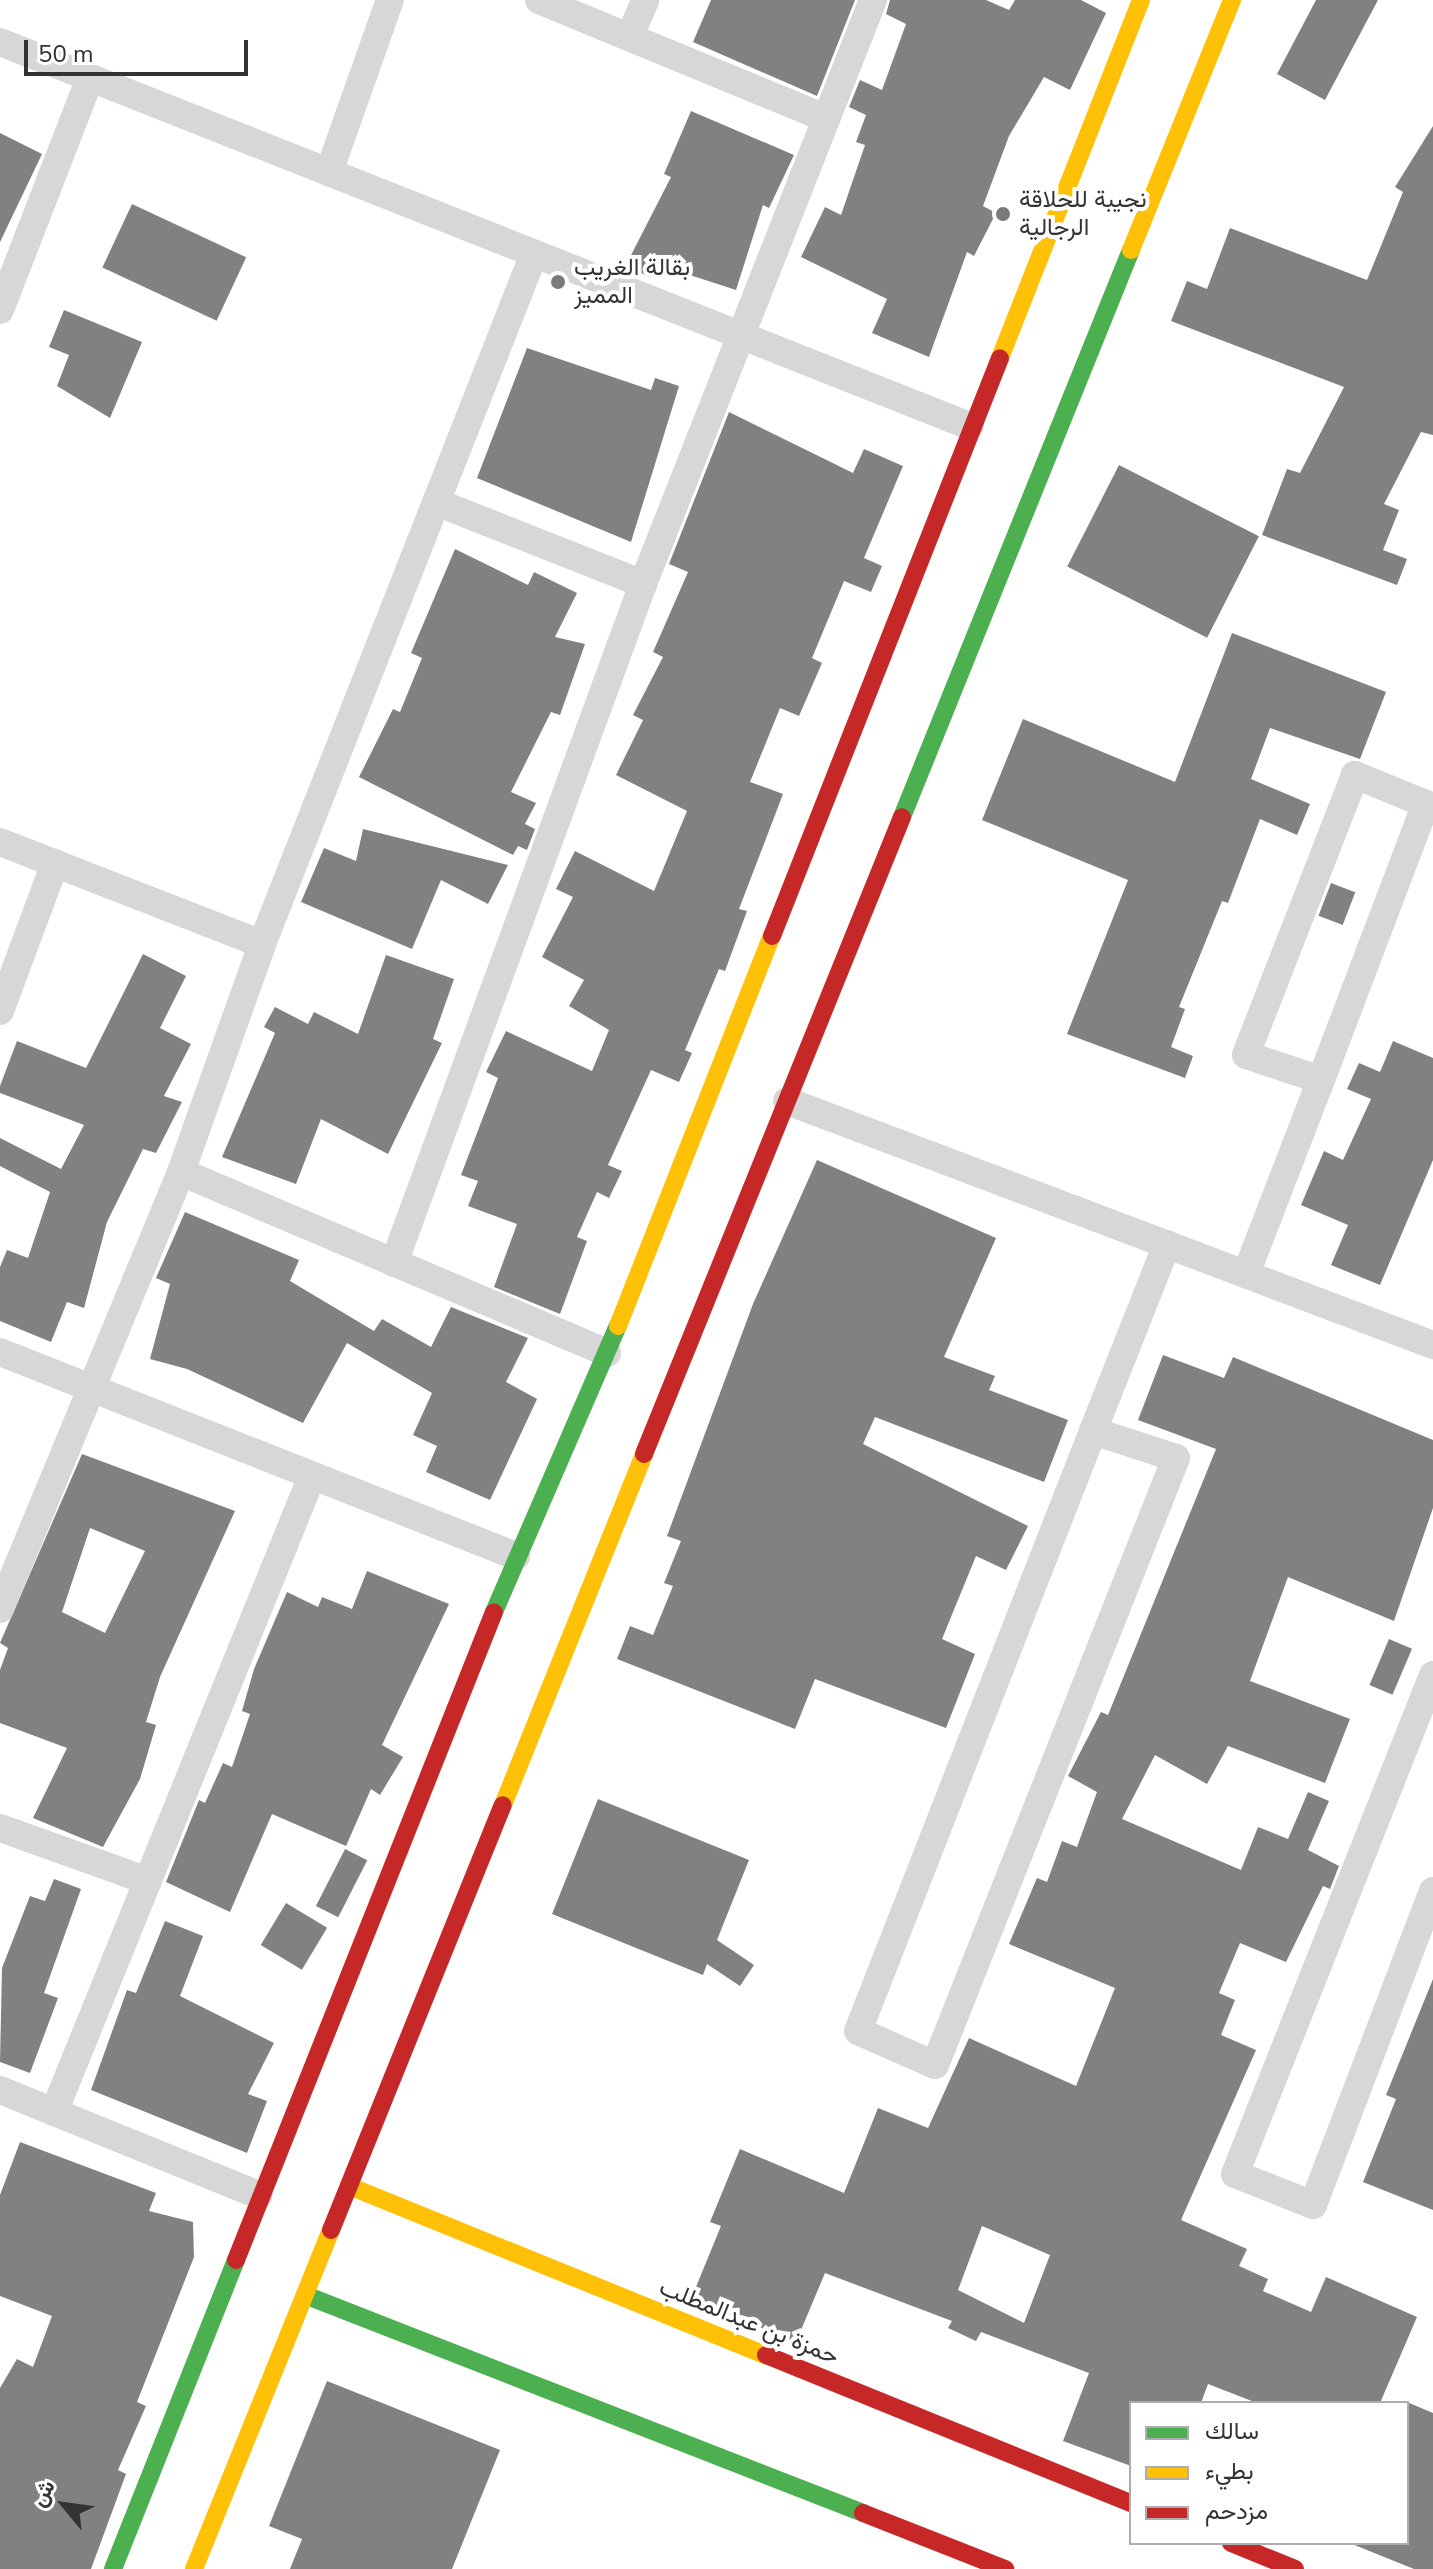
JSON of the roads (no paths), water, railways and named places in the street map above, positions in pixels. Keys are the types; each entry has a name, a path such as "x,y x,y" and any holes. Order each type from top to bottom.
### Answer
{"street":[{"path":"329,172 390,0"},
{"path":"539,0 825,118"},
{"path":"630,36 645,0"},
{"path":"394,1263 643,584 873,0"},
{"path":"113,2569 259,2195 516,1556 607,1353 970,426 1141,0"},
{"path":"194,2569 1232,0"},
{"path":"0,42 970,426"},
{"path":"0,310 90,78"},
{"path":"0,1609 88,1387 181,1172 262,944 534,254"},
{"path":"436,502 643,584"},
{"path":"1246,1274 1321,1080 1426,804 1355,775 1246,1055 1321,1080"},
{"path":"0,842 262,944"},
{"path":"0,1011 55,863"},
{"path":"787,1101 1433,1345"},
{"path":"181,1172 607,1353"},
{"path":"1093,1431 1176,1458 935,2065 858,2031 1093,1431 1167,1244"},
{"path":"0,1352 516,1556"},
{"path":"54,2112 312,1476"},
{"path":"1433,1675 1235,2174 1313,2205 1433,1891"},
{"path":"0,1828 148,1881"},
{"path":"0,2090 259,2195"},
{"name":"حمزة بن عبدالمطلب","path":"349,2186 1129,2502"},
{"path":"305,2295 1005,2569"},
{"path":"1236,2545 1295,2569"}],"place":[{"name":"نجيبة للحلاقة الرجالية","path":"1003,214"},
{"name":"بقالة الغريب المميز","path":"558,282"}]}
